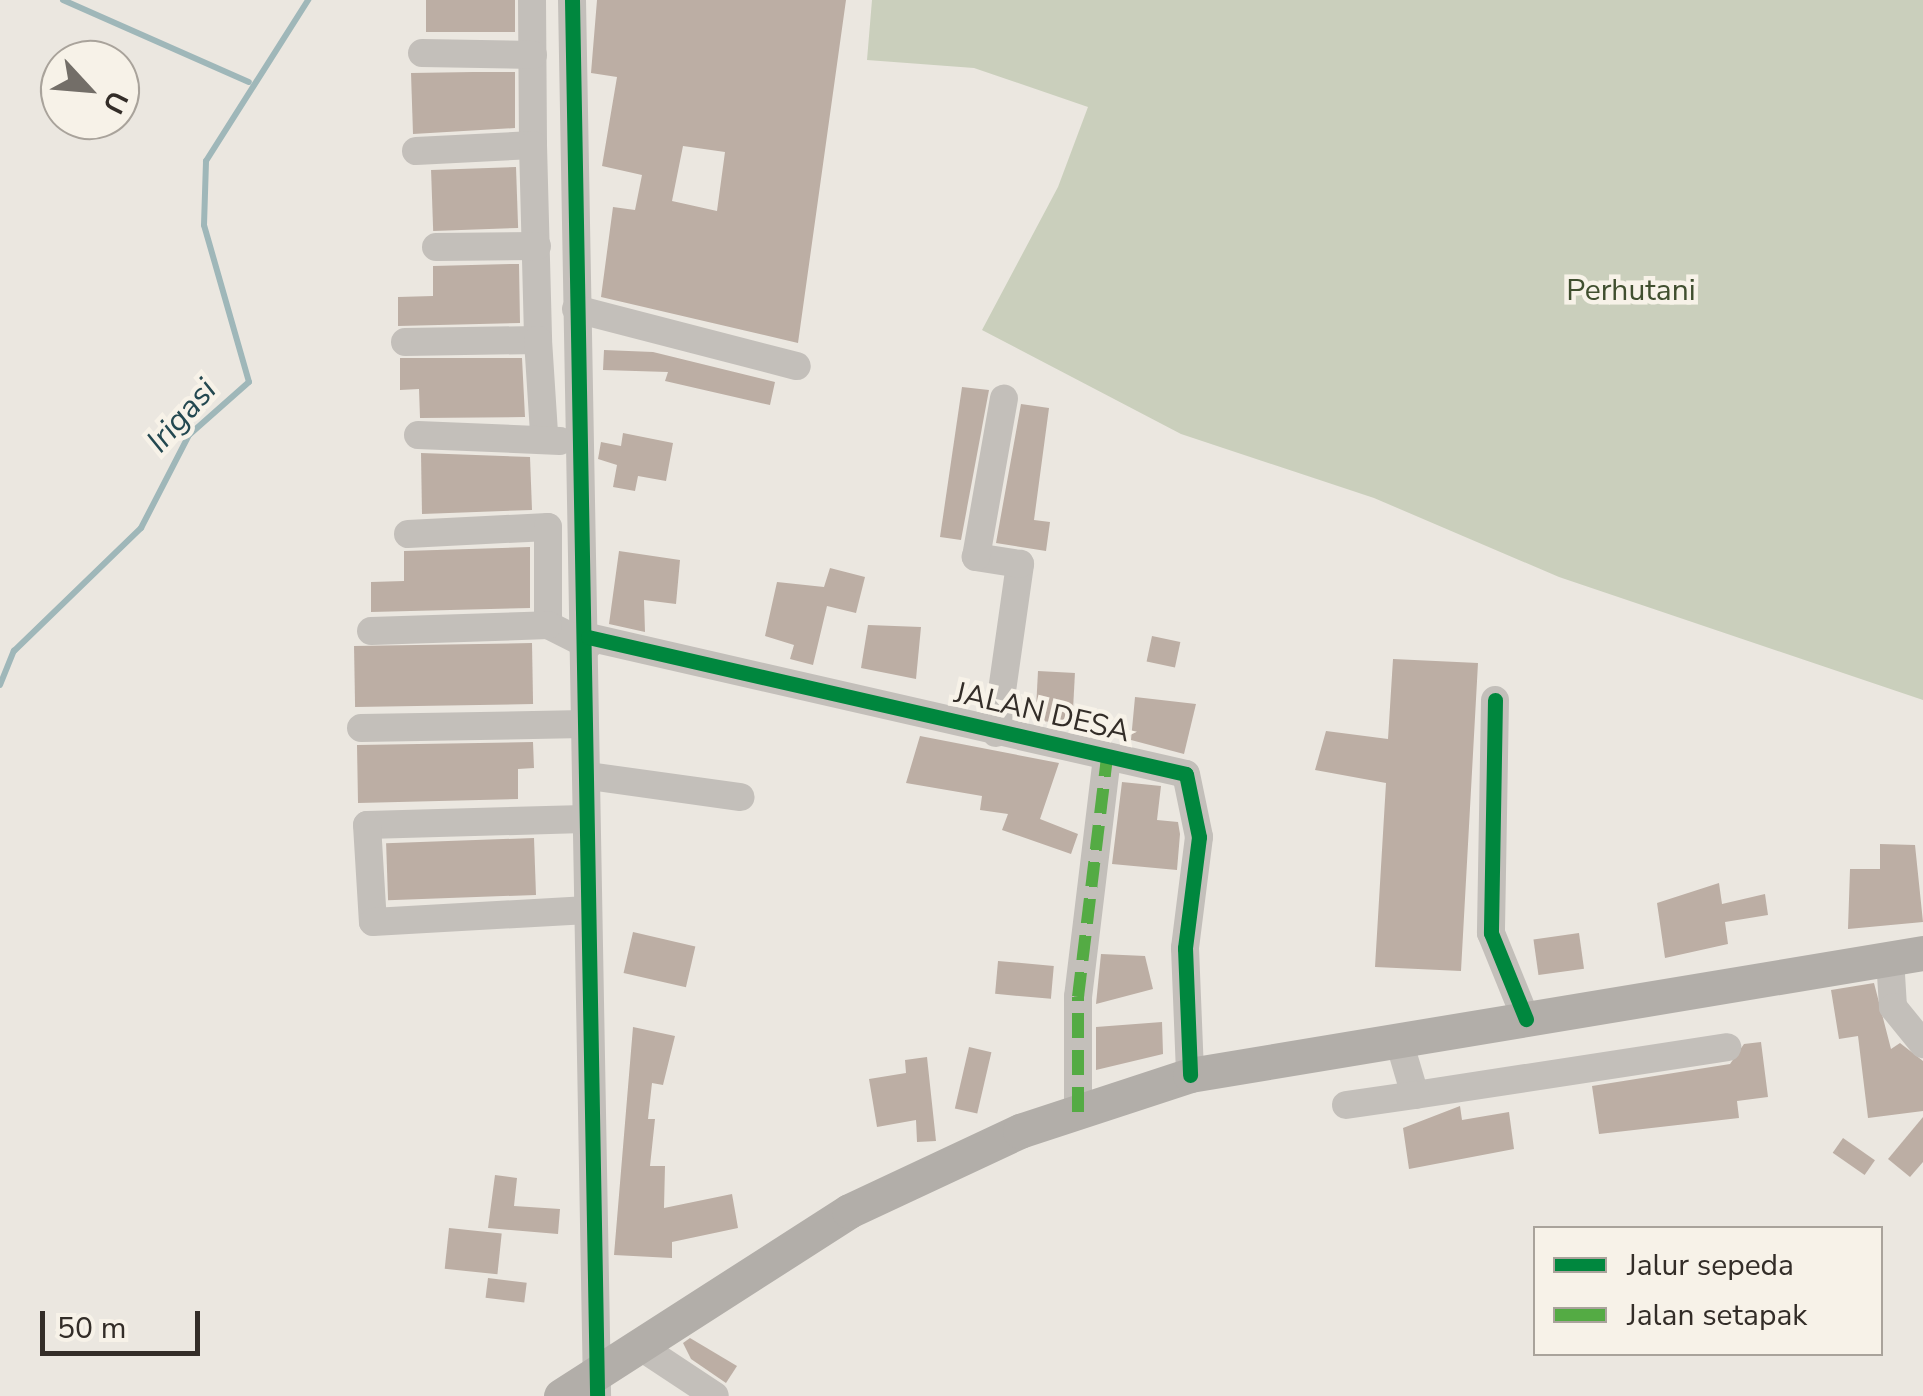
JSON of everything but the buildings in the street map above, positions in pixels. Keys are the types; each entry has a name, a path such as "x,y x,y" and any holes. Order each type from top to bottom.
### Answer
{"main road":[{"path":"561,1396 598,1384 638,1345 849,1211 1078,1112 1190,1075 1906,955"}],"street":[{"path":"532,0 538,340 544,434"},
{"path":"572,0 576,309 588,641 584,724 590,776 584,820 598,1384"},
{"path":"422,53 533,54"},
{"path":"416,151 533,145"},
{"path":"436,248 537,246"},
{"path":"576,309 797,366"},
{"path":"405,342 538,340"},
{"path":"996,733 1020,564 976,557 1004,398"},
{"path":"418,435 544,434 582,452"},
{"path":"371,632 548,624 548,527 408,534"},
{"name":"JALAN DESA","path":"548,624 588,641 1186,774 1196,788 1190,1075"},
{"path":"1495,700 1491,934 1526,1019"},
{"path":"361,728 584,724"},
{"path":"1078,1112 1078,997 1108,756"},
{"path":"590,776 742,797"},
{"path":"584,820 367,825 373,922 588,910"},
{"path":"1906,955 1893,1007 1923,1044"},
{"path":"1399,1041 1415,1095"},
{"path":"1346,1105 1727,1047"},
{"path":"638,1345 715,1396"}],"green space":[{"name":"Perhutani","path":"872,0 1923,0 1923,700 1559,577 1374,498 1181,434 982,330 1058,187 1088,107 974,68 867,60"}],"waterway":[{"name":"Irigasi","path":"63,0 249,82"},
{"name":"Irigasi","path":"0,685 14,651 141,528 189,435 249,382 204,225 206,161 308,0"}],"marked path":[{"path":"1078,1112 1078,997 1107,757"}],"cycle path":[{"path":"572,0 597,1396"},
{"path":"588,637 1186,774 1199,837 1185,948 1190,1075"},
{"path":"1495,700 1491,933 1526,1019"}]}
